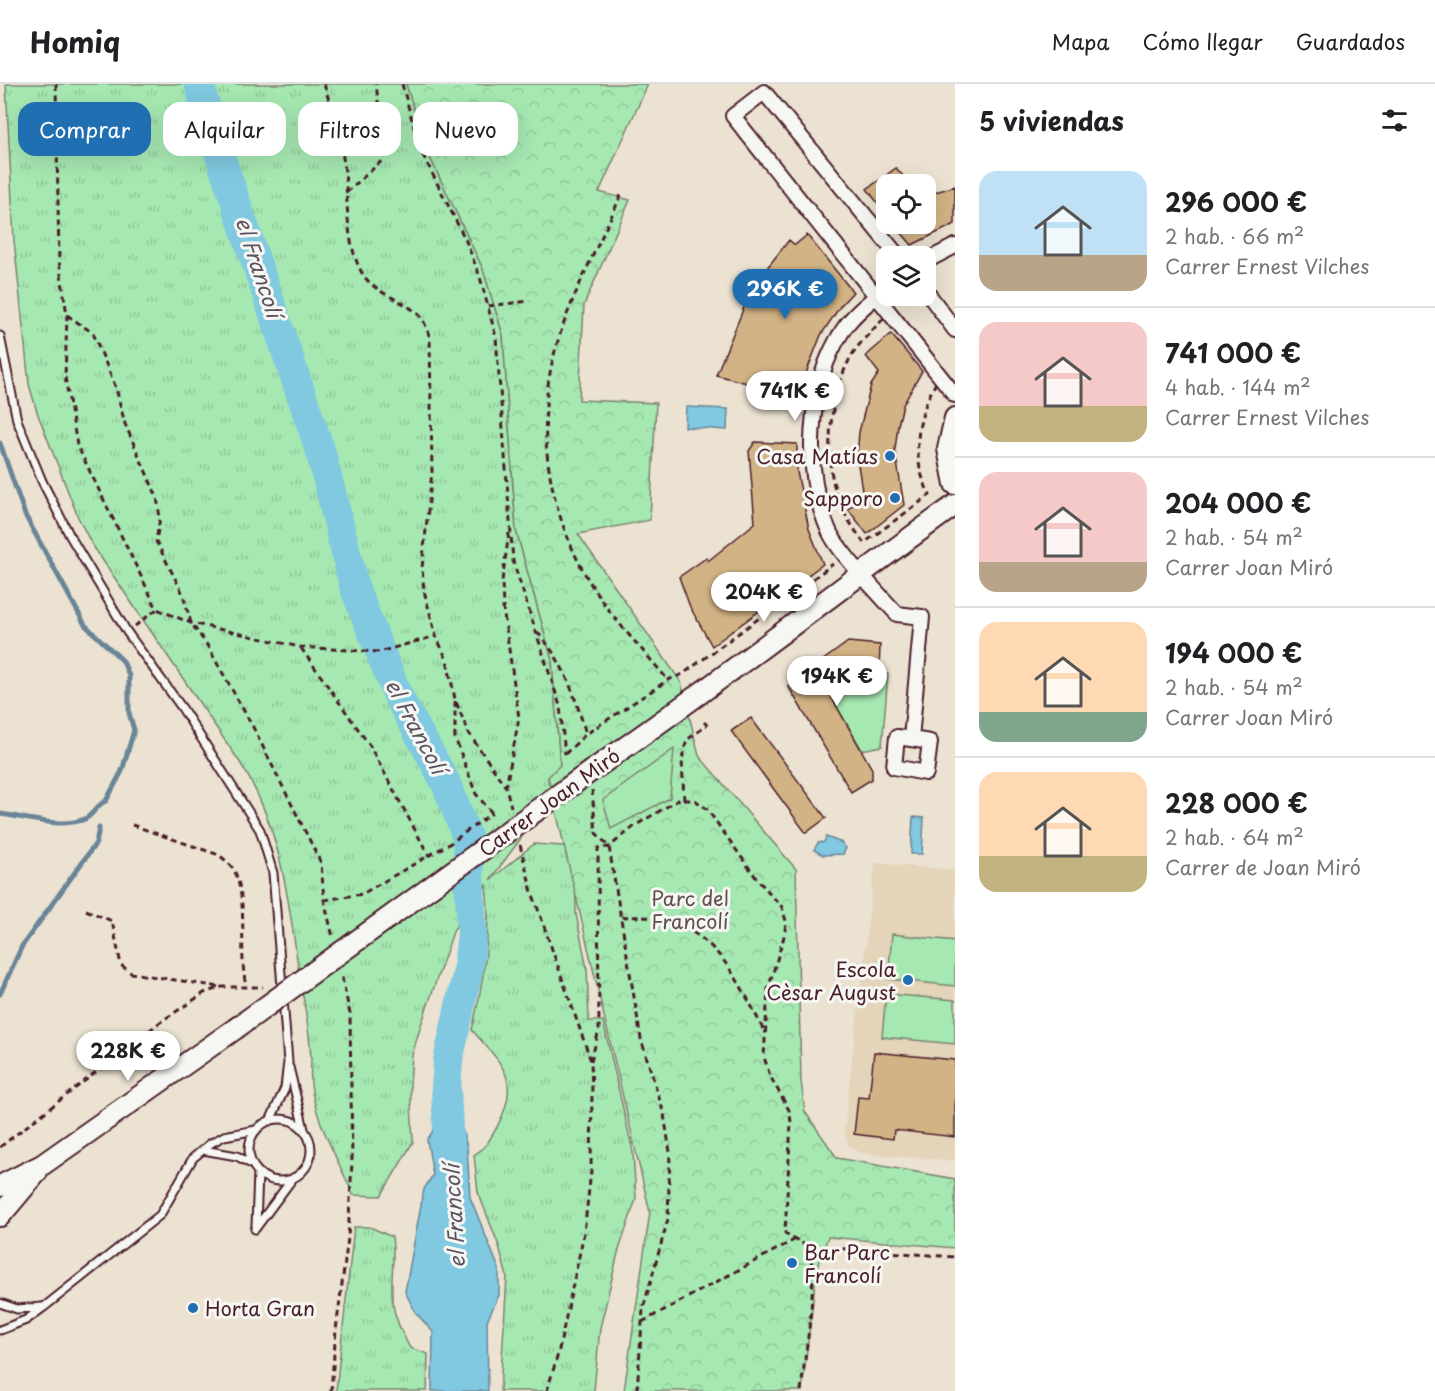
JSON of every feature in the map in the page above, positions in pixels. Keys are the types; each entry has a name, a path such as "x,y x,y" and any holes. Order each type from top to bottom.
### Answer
{"street":[{"path":"777,84 733,116 876,286"},
{"path":"764,92 890,246"},
{"path":"936,256 955,246"},
{"path":"876,297 844,328 830,355 811,423 819,498 831,534 897,615 922,617 911,739"},
{"path":"936,304 955,330"},
{"path":"891,306 955,395"},
{"path":"955,418 948,449 955,484"},
{"name":"Carrer Joan Miró","path":"0,1216 6,1189 235,1029 591,771 689,704 861,572 955,505"}],"lane":[{"path":"0,336 17,420 42,481 70,536 127,632 182,708 260,830 273,873 284,987 288,1062 285,1088 270,1121"},
{"path":"258,1172 255,1229 294,1178 301,1173 310,1157 311,1148 288,1062"},
{"path":"0,1330 26,1320 160,1215 181,1176 203,1150 224,1136 256,1130 270,1121 289,1120 305,1131"},
{"path":"256,1130 249,1147 253,1165 258,1172 275,1180 294,1178"},
{"path":"203,1150 237,1156 253,1165"},
{"path":"0,1304 17,1309 44,1307"}],"path":[{"path":"56,84 59,261 67,315 65,377 77,445 157,609 191,623 300,647 379,652 436,636"},
{"path":"324,84 336,125 344,165 345,194 355,256 363,275 384,295 407,306 422,318 430,337 432,472 431,507 422,568 424,591 436,636 447,660 455,699 468,732 506,787 513,816"},
{"path":"345,194 385,158 376,84"},
{"path":"402,84 420,149 466,241 488,306 498,354 509,532 513,561 560,706 565,754 586,734 668,680 683,674 834,566 830,558"},
{"path":"621,195 562,330 554,354 545,409 546,445 557,507 580,564 598,596 668,680"},
{"path":"488,306 530,301"},
{"path":"67,315 93,333 116,388 125,424 156,497 160,518 156,541 183,594 191,623 207,645 253,727 321,863 324,900 334,945"},
{"path":"884,318 937,381 920,417 917,441 922,481 930,495 864,543 847,520 836,494 830,464 831,430 835,401 855,350 884,318"},
{"path":"506,787 519,718 503,608 502,581 509,532"},
{"path":"127,632 157,609"},
{"path":"536,631 553,649 566,674 586,734"},
{"path":"300,647 370,746 429,856"},
{"path":"324,900 362,894 429,856 492,813 476,794 455,738 455,699"},
{"path":"684,800 682,759 687,740 707,725 703,721"},
{"path":"591,771 596,833 609,847 641,1039 664,1114 670,1152 668,1219 642,1322 636,1391"},
{"path":"547,1391 558,1354 584,1233 591,1172 591,1061 599,1030 598,848 609,847 636,825 678,800 695,800 707,809 757,879 782,907 786,921 785,933 768,989 764,1057 770,1076 789,1110 792,1122 785,1233 807,1246 813,1256 801,1391"},
{"path":"132,825 219,855 229,863 235,872 240,898 241,965 246,986"},
{"path":"516,839 521,849 532,892 591,1061"},
{"path":"86,910 112,921 121,965 130,973 222,987 284,987"},
{"path":"622,917 646,916 672,921 711,947 727,961 739,979 764,1030"},
{"path":"331,1391 348,1238 352,1162 350,1014 339,968"},
{"path":"0,1147 159,1023 204,993 222,987"},
{"path":"642,1322 796,1239"},
{"path":"807,1246 955,1257"}],"shaded area":[{"name":"Escola Cèsar August","path":"875,863 955,870 955,1161 859,1153 848,1144 844,1131"}],"green space":[{"path":"6,84 406,84 413,107 413,156 429,156 483,269 503,335 516,530 552,660 560,766 548,778 556,811 530,826 490,880 534,844 575,847 576,914 587,968 589,1021 603,1021 633,1152 636,1199 618,1253 600,1328 594,1391 500,1391 507,1277 499,1246 478,1192 474,1155 485,1146 497,1127 508,1097 508,1085 500,1064 472,1030 480,994 487,940 486,885 454,929 412,1055 410,1084 413,1142 381,1196 353,1195 328,1141 313,1098 309,1034 290,912 273,834 253,784 239,761 91,543 78,517 37,412 29,384 14,240"},
{"name":"Parc del Francolí","path":"406,84 648,84 599,192 630,200 584,305 579,400 656,403 650,520 578,534 681,682 699,756 796,869 801,1081 805,1112 837,1158 955,1179 955,1248 828,1237 817,1267 802,1391 624,1391 650,1212 548,777 560,765 552,660 516,530 503,335 483,269 429,156 518,156 518,102 413,102 413,107"},
{"path":"856,672 888,674 882,746 862,750 829,693"},
{"path":"674,749 670,798 611,829 603,800"},
{"path":"892,934 955,941 955,986 888,979"},
{"path":"886,994 955,1000 955,1044 882,1037"},
{"path":"354,1227 370,1227 392,1237 392,1301 395,1315 410,1348 428,1354 427,1391 336,1391"}],"water":[{"path":"686,407 728,409 727,430 685,427"},
{"path":"913,817 924,818 922,854 911,854"},
{"path":"826,837 842,843 846,848 843,854 823,855 814,850 818,843 824,842"},
{"path":"435,1128 462,1128 467,1147 470,1197 499,1269 499,1295 487,1321 488,1391 432,1391 433,1332 416,1313 405,1292 424,1189 433,1175 427,1140"}],"building":[{"path":"896,168 901,174 888,174"},
{"path":"876,182 876,201 867,189"},
{"path":"955,186 955,224 936,233 936,192"},
{"path":"903,234 935,234 912,245"},
{"path":"807,235 853,292 841,305 821,335 797,396 716,375 747,300 767,268 789,240 795,245"},
{"path":"891,334 922,371 903,405 898,425 895,450 904,505 867,534 848,509 863,497 857,458 859,432 871,385 879,373 866,356"},
{"path":"755,442 797,444 797,472 809,529 823,564 712,646 690,607 679,577 706,558 708,561 755,523 749,451"},
{"path":"848,642 880,645 879,674 856,672 829,693 872,769 872,779 851,792 788,686"},
{"path":"751,718 826,818 806,833 731,731"},
{"path":"874,1052 955,1060 955,1137 894,1130 893,1139 854,1134 858,1097 869,1098"}],"waterway":[{"name":"el Francolí","path":"199,84 220,156 321,453 355,589 398,696 446,783 467,837 472,932 468,970 448,1061 446,1089 450,1170"},
{"path":"0,443 25,515 85,625 123,661 129,676 129,713 134,730 122,771 106,801 85,819 54,823 0,814"},
{"path":"0,994 22,946 96,843 99,828"}],"place":[{"name":"Casa Matías","path":"890,456"},
{"name":"Sapporo","path":"895,498"},
{"name":"Escola Cèsar August","path":"908,980"},
{"name":"Bar Parc Francolí","path":"792,1263"},
{"name":"Horta Gran","path":"193,1308"}]}
